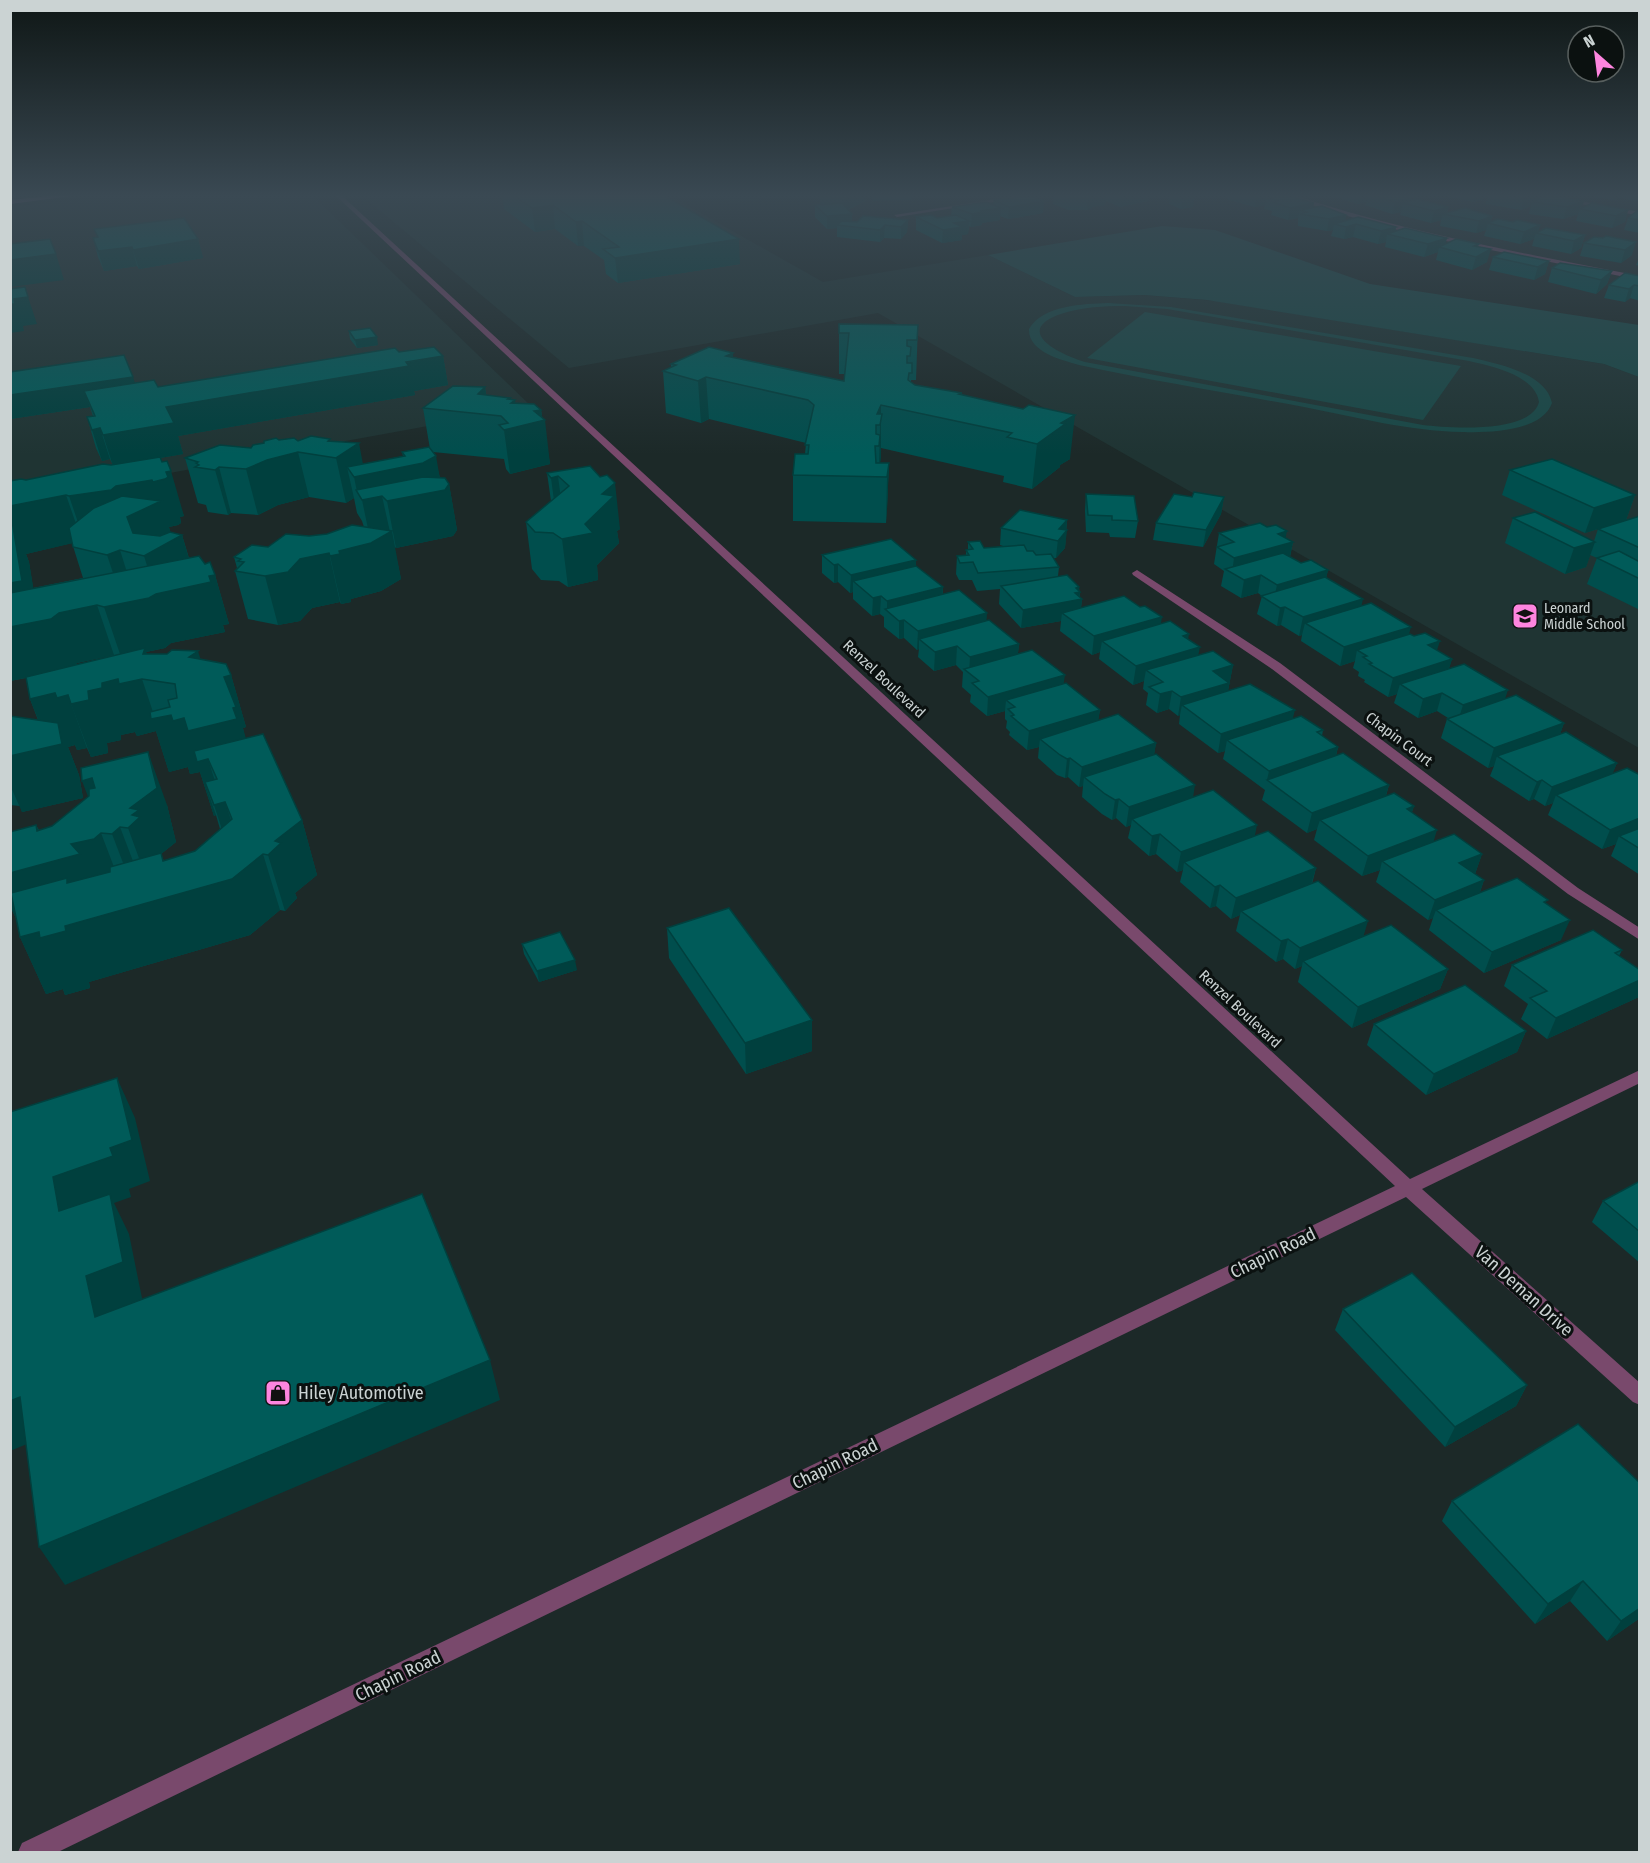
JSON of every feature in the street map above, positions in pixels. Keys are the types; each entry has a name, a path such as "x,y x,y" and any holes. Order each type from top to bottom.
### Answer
{"street":[{"name":"Renzel Boulevard","path":"431,281 1408,1188"},
{"name":"Chapin Court","path":"1137,573 1276,666 1573,891 1640,935"},
{"name":"Chapin Road","path":"31,1852 1640,1076"},
{"name":"Van Deman Drive","path":"1408,1188 1640,1396"}],"shaded area":[{"path":"11,281 401,281 532,407 11,502"},
{"name":"Leonard Middle School","path":"464,281 1042,281 1075,297 1144,295 1216,301 1604,364 1639,377 1639,748 878,313 569,368"},
{"path":"1042,281 1361,281 1639,325 1639,377 1604,364 1207,300 1144,295 1075,297"},
{"path":"1108,303 1171,307 1473,358 1507,367 1531,377 1541,384 1552,403 1546,413 1537,420 1513,429 1473,432 1422,429 1079,365 1047,354 1034,344 1030,337 1029,329 1035,321 1054,310 1076,305","holes":["1124,306 1167,309 1478,363 1521,378 1536,393 1539,402 1533,412 1521,420 1506,424 1488,427 1423,425 1085,362 1053,347 1044,341 1040,334 1041,327 1048,320 1079,309"]},
{"path":"1145,312 1461,366 1423,420 1087,358"}],"building":[{"path":"1614,281 1640,281 1640,286 1634,285 1629,289 1609,285"},
{"path":"25,287 28,297 14,299 15,304 10,304 10,289"},
{"path":"839,324 918,325 917,340 907,340 907,346 911,347 907,363 912,363 912,373 909,373 908,380 915,385 962,393 959,394 1023,409 1029,405 1075,415 1061,423 1065,424 1037,444 1007,437 1012,433 881,405 877,414 882,414 880,425 876,425 876,434 880,435 879,446 875,446 876,463 889,463 887,477 793,475 795,454 808,454 809,445 805,445 814,405 808,400 706,377 698,381 663,371 676,365 671,364 709,347 733,353 726,356 844,381 849,333 839,333"},
{"path":"370,328 377,337 355,340 349,331"},
{"path":"434,347 443,356 406,362 409,366 166,407 174,423 103,435 100,428 92,430 87,417 95,416 84,391 154,380 158,387 395,348 399,352"},
{"path":"124,355 133,377 10,395 10,372"},
{"path":"453,386 485,387 478,394 515,400 511,403 534,404 541,410 534,411 545,420 504,430 499,425 508,423 501,416 423,408"},
{"path":"311,436 330,439 328,441 359,443 336,458 298,452 267,460 246,469 219,467 215,470 195,467 199,465 196,463 198,462 185,458 220,445 251,448 253,445 276,438 279,440 294,438 298,441"},
{"path":"429,447 436,456 423,463 354,477 347,467 405,456 402,452"},
{"path":"160,457 162,462 167,461 171,471 166,472 168,477 165,479 10,506 10,481 26,480 103,464 111,465"},
{"path":"1552,459 1635,495 1594,508 1510,470"},
{"path":"590,466 600,477 607,475 615,483 602,494 614,496 585,524 593,533 562,539 553,533 535,532 526,522 569,486 558,476 551,478 547,473"},
{"path":"423,477 445,478 449,484 445,490 387,501 382,496 362,500 356,490"},
{"path":"1194,492 1224,497 1206,530 1156,523 1174,494 1192,497"},
{"path":"1086,494 1134,496 1138,521 1112,520 1112,516 1088,515"},
{"path":"122,496 161,501 127,517 133,533 160,536 170,532 182,535 144,556 120,550 107,555 73,547 69,528 94,508"},
{"path":"1020,510 1067,520 1059,529 1067,530 1058,541 1001,528"},
{"path":"1535,512 1595,542 1574,548 1513,518"},
{"path":"10,515 22,581 10,583"},
{"path":"1640,516 1640,548 1598,529"},
{"path":"1260,523 1267,527 1276,525 1287,531 1278,534 1293,542 1234,558 1217,547 1234,542 1219,533"},
{"path":"352,525 392,531 371,543 339,551 340,554 330,556 329,553 300,559 288,572 265,576 235,571 244,562 234,557 252,545 268,547 286,534 309,536 327,534"},
{"path":"891,539 916,560 851,575 822,555"},
{"path":"980,541 984,548 1024,545 1027,551 1033,551 1036,555 1051,554 1059,567 978,573 973,562 960,563 957,556 969,555 966,550 973,549 968,542"},
{"path":"1619,551 1640,562 1640,579 1597,558"},
{"path":"1283,553 1301,563 1311,560 1328,570 1277,585 1261,575 1244,580 1225,569"},
{"path":"199,556 205,564 210,562 215,575 209,576 211,582 156,594 149,598 59,613 51,619 10,627 10,593"},
{"path":"916,566 943,587 887,601 881,596 873,598 853,581"},
{"path":"1067,575 1079,587 1076,588 1080,592 1075,593 1082,599 1023,610 1001,586"},
{"path":"1325,577 1363,599 1303,617 1285,607 1280,608 1261,596"},
{"path":"959,590 987,613 918,631 904,620 899,621 885,609"},
{"path":"1124,596 1140,607 1145,606 1162,617 1094,636 1062,613"},
{"path":"1371,603 1411,627 1344,647 1305,623"},
{"path":"989,620 1019,644 970,657 957,646 935,652 919,639"},
{"path":"1170,621 1189,634 1183,636 1200,647 1136,666 1102,641"},
{"path":"1425,633 1440,641 1428,645 1452,659 1393,678 1369,664 1372,663 1363,657 1367,656 1357,650 1410,634 1414,636"},
{"path":"145,648 143,654 167,654 172,650 198,651 189,657 226,664 231,675 224,677 236,707 233,708 237,719 188,731 184,718 173,721 171,715 151,719 150,712 170,707 168,700 177,698 175,684 142,679 119,684 118,679 102,683 102,688 88,691 89,700 71,704 68,695 57,698 55,693 30,699 26,677"},
{"path":"1032,650 1065,675 988,697 972,683 979,681 964,669"},
{"path":"1213,651 1233,665 1213,671 1229,683 1181,697 1172,691 1160,694 1149,687 1163,682 1146,670"},
{"path":"1464,664 1508,690 1463,705 1442,693 1423,699 1400,684"},
{"path":"1066,683 1100,710 1029,731 1011,716 1014,715 1008,709 1015,707 1006,700"},
{"path":"1250,684 1295,710 1221,734 1182,705"},
{"path":"1516,695 1564,723 1494,748 1447,719"},
{"path":"1118,714 1156,743 1082,767 1070,758 1067,759 1060,755 1040,739"},
{"path":"10,716 58,723 62,744 10,756"},
{"path":"1301,716 1323,730 1317,732 1338,747 1269,771 1227,740"},
{"path":"1566,732 1617,763 1552,787 1542,780 1537,782 1497,756"},
{"path":"263,734 302,820 275,841 281,843 268,855 263,854 232,879 65,926 66,931 40,938 39,932 20,937 11,893 67,878 67,883 110,872 110,867 161,853 163,861 195,851 232,819 225,802 214,805 205,782 217,779 208,759 197,762 194,751"},
{"path":"148,752 157,788 130,808 139,810 132,815 140,817 128,828 120,827 112,834 101,833 94,839 71,844 80,854 10,873 10,832 36,825 37,831 52,826 89,796 89,789 95,788 92,778 82,781 81,768"},
{"path":"1343,753 1389,785 1312,813 1267,780"},
{"path":"1156,754 1195,785 1129,807 1119,799 1115,800 1105,794 1084,777"},
{"path":"1627,768 1640,775 1640,818 1610,830 1556,795"},
{"path":"1213,790 1257,825 1181,852 1160,834 1152,836 1132,819"},
{"path":"1394,793 1414,806 1407,809 1437,830 1368,856 1320,820"},
{"path":"1640,828 1640,849 1619,836"},
{"path":"1268,831 1316,868 1236,898 1220,885 1215,887 1184,862"},
{"path":"1454,834 1482,854 1459,863 1484,880 1435,900 1382,861"},
{"path":"1517,878 1548,900 1544,902 1570,920 1492,952 1436,910"},
{"path":"1318,881 1368,921 1300,948 1288,939 1281,941 1241,911"},
{"path":"729,908 812,1020 745,1043 667,928"},
{"path":"1391,925 1448,969 1358,1007 1303,961"},
{"path":"1593,930 1622,950 1615,953 1640,970 1640,980 1556,1018 1530,998 1547,991 1512,965"},
{"path":"560,932 575,960 537,971 522,944"},
{"path":"1465,985 1526,1031 1434,1074 1374,1024"},
{"path":"117,1078 132,1140 110,1148 113,1156 53,1177 59,1211 110,1194 123,1262 86,1276 95,1317 422,1194 490,1360 39,1547 20,1397 10,1401 10,1112"},
{"path":"1640,1181 1640,1232 1603,1201"},
{"path":"1412,1273 1527,1385 1455,1427 1343,1309"},
{"path":"1578,1424 1640,1483 1640,1608 1621,1621 1583,1581 1548,1604 1452,1501"}],"place":[{"name":"Leonard Middle School","path":"1525,616"},
{"name":"Hiley Automotive","path":"278,1393"}]}
